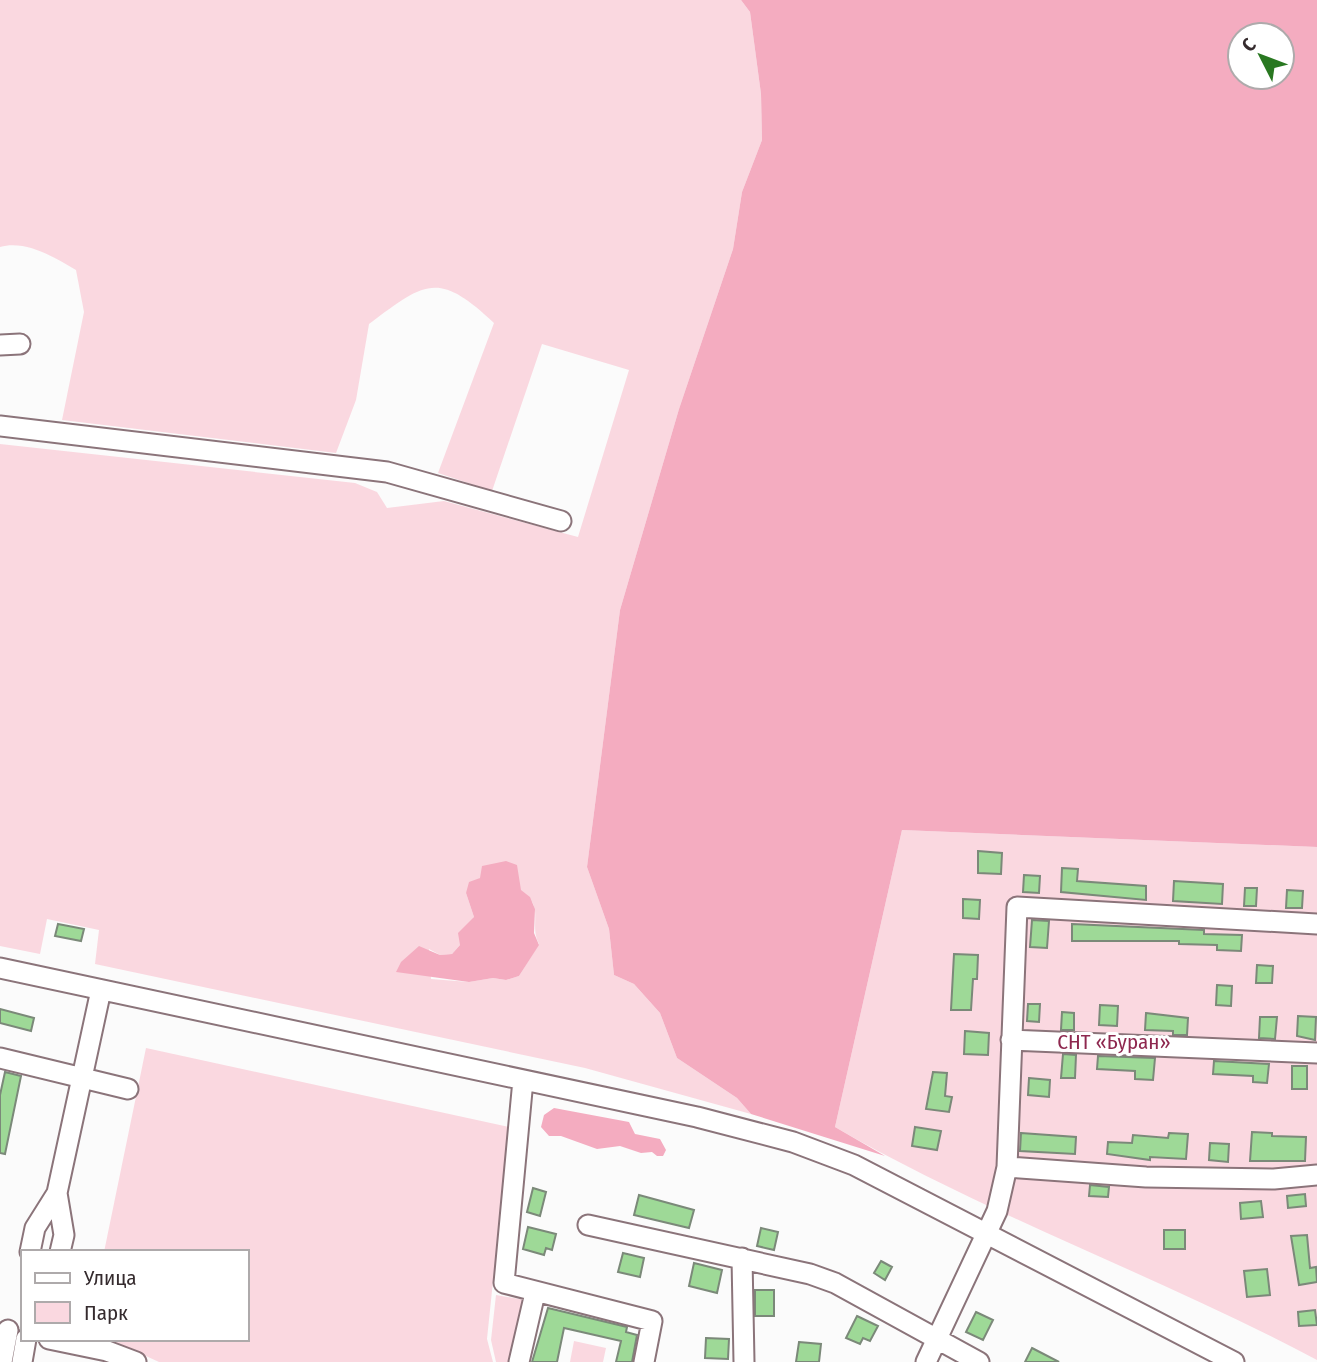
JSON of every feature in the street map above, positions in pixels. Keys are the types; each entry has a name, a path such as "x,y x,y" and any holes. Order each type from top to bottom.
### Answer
{"street":[{"path":"0,426 387,472 561,522"},
{"path":"926,1362 997,1211 1007,1167 1017,907 1317,923"},
{"path":"0,968 731,1125 793,1143 853,1165 1234,1362"},
{"path":"30,1250 35,1228 57,1194 101,990"},
{"path":"1011,1040 1317,1053"},
{"path":"0,1058 128,1089"},
{"path":"523,1080 503,1279 506,1286 652,1321 644,1362"},
{"path":"1007,1167 1146,1177 1274,1179 1317,1175"},
{"path":"57,1194 64,1235 60,1250"},
{"path":"587,1225 810,1273 835,1283 979,1362"},
{"path":"741,1258 744,1362"},
{"path":"519,1362 535,1293"},
{"path":"2,1362 10,1331"},
{"path":"22,1362 26,1341"},
{"path":"58,1341 107,1352 136,1362"}],"green space":[{"path":"0,0 741,0 750,12 761,94 762,140 742,192 733,249 679,409 620,610 587,867 609,929 614,975 634,984 660,1013 677,1058 737,1098 751,1114 585,1068 95,964 99,930 47,919 40,954 0,946 0,444 355,483 377,492 387,508 444,501 578,537 629,370 542,344 492,491 438,473 494,323 475,306 445,289 418,291 369,324 356,400 336,453 62,420 84,312 76,270 30,248 10,245 0,247","holes":["480,878 514,887 528,896 535,911 535,932 539,944 519,976 506,980 493,978 469,982 431,979 429,949 440,955 452,954 460,945 474,917 466,893"]},
{"name":"СНТ «Буран»","path":"902,830 1317,847 1317,1360 1197,1301 953,1189 835,1127"},
{"path":"146,1048 509,1127 487,1339 493,1362 159,1362 113,1341 248,1341 248,1250 104,1250"},
{"path":"496,1295 525,1300 511,1362 496,1362 491,1340"},
{"path":"574,1341 606,1348 603,1362 570,1362"}],"shaded area":[{"path":"741,0 1317,0 1317,847 902,830 835,1127 885,1156 751,1114 737,1098 677,1058 660,1013 634,984 614,975 609,929 587,867 620,610 679,409 733,249 742,192 762,140 761,94 750,12"},
{"path":"506,861 517,865 521,890 530,897 535,909 534,933 539,945 519,976 506,980 493,978 469,982 396,972 401,962 419,946 440,955 452,954 460,945 458,933 474,917 466,893 469,882 480,878 482,866"},
{"path":"554,1108 629,1122 635,1134 660,1139 666,1150 663,1156 657,1156 652,1152 641,1153 620,1146 597,1149 561,1136 549,1136 541,1127 544,1115"}],"building":[{"path":"978,851 1002,853 1001,874 978,873"},
{"path":"1062,868 1078,869 1077,881 1146,886 1146,900 1061,892"},
{"path":"1024,875 1040,876 1039,893 1023,892"},
{"path":"1174,881 1223,884 1222,904 1173,901"},
{"path":"1245,888 1257,888 1256,906 1244,906"},
{"path":"1287,890 1303,891 1302,908 1286,908"},
{"path":"963,899 980,900 979,919 963,918"},
{"path":"1032,920 1049,921 1047,948 1030,947"},
{"path":"58,924 84,929 81,941 55,936"},
{"path":"1072,924 1204,930 1204,934 1242,935 1241,951 1217,950 1217,945 1179,944 1179,941 1072,941"},
{"path":"954,954 978,955 971,1010 951,1010"},
{"path":"1257,965 1273,966 1272,983 1256,983"},
{"path":"1217,985 1232,986 1231,1006 1216,1005"},
{"path":"1028,1004 1040,1004 1039,1022 1027,1021"},
{"path":"1100,1005 1118,1006 1117,1026 1099,1025"},
{"path":"0,1009 34,1018 31,1031 0,1023"},
{"path":"1062,1012 1074,1013 1074,1030 1061,1030"},
{"path":"1146,1013 1188,1018 1187,1035 1173,1035 1173,1031 1145,1030"},
{"path":"1298,1016 1316,1017 1315,1040 1297,1036"},
{"path":"1260,1017 1277,1017 1275,1039 1259,1038"},
{"path":"965,1031 989,1033 988,1055 964,1054"},
{"path":"1063,1054 1076,1055 1075,1078 1061,1078"},
{"path":"1098,1056 1155,1058 1153,1080 1135,1079 1135,1071 1097,1069"},
{"path":"1214,1061 1269,1064 1267,1083 1253,1082 1253,1076 1213,1074"},
{"path":"1292,1066 1307,1066 1307,1089 1292,1089"},
{"path":"5,1072 21,1076 5,1154 0,1153 0,1095"},
{"path":"933,1072 947,1073 945,1096 952,1097 949,1112 926,1109"},
{"path":"1029,1078 1050,1080 1049,1097 1028,1095"},
{"path":"915,1127 941,1131 937,1150 912,1146"},
{"path":"1252,1132 1272,1133 1272,1136 1306,1137 1305,1161 1250,1161"},
{"path":"1021,1133 1076,1137 1075,1154 1020,1151"},
{"path":"1169,1133 1188,1134 1186,1159 1150,1157 1150,1160 1107,1154 1108,1142 1132,1143 1133,1135 1168,1138"},
{"path":"1210,1143 1229,1144 1228,1162 1209,1160"},
{"path":"1090,1185 1109,1187 1108,1197 1089,1196"},
{"path":"533,1188 546,1192 540,1216 527,1212"},
{"path":"1305,1194 1306,1206 1288,1208 1287,1196"},
{"path":"639,1195 694,1210 689,1228 634,1215"},
{"path":"1261,1201 1263,1217 1241,1219 1240,1203"},
{"path":"528,1227 556,1234 552,1250 546,1248 544,1255 523,1249"},
{"path":"761,1228 778,1232 774,1250 757,1246"},
{"path":"1164,1230 1185,1230 1185,1249 1164,1249"},
{"path":"1307,1235 1310,1268 1316,1267 1317,1282 1299,1285 1291,1236"},
{"path":"623,1253 644,1258 640,1277 618,1272"},
{"path":"881,1261 892,1267 885,1280 874,1273"},
{"path":"694,1263 722,1270 717,1293 689,1286"},
{"path":"1267,1269 1270,1295 1247,1297 1244,1271"},
{"path":"755,1290 774,1290 774,1316 755,1316"},
{"path":"548,1308 627,1327 626,1332 637,1335 632,1362 616,1362 621,1341 564,1328 557,1362 532,1362"},
{"path":"1315,1310 1317,1325 1299,1326 1298,1312"},
{"path":"976,1312 993,1320 983,1340 966,1332"},
{"path":"857,1316 878,1326 870,1341 863,1338 860,1344 846,1338"},
{"path":"706,1338 729,1339 728,1359 705,1358"},
{"path":"799,1342 821,1344 819,1362 796,1362"},
{"path":"1032,1348 1059,1362 1025,1362"}]}
